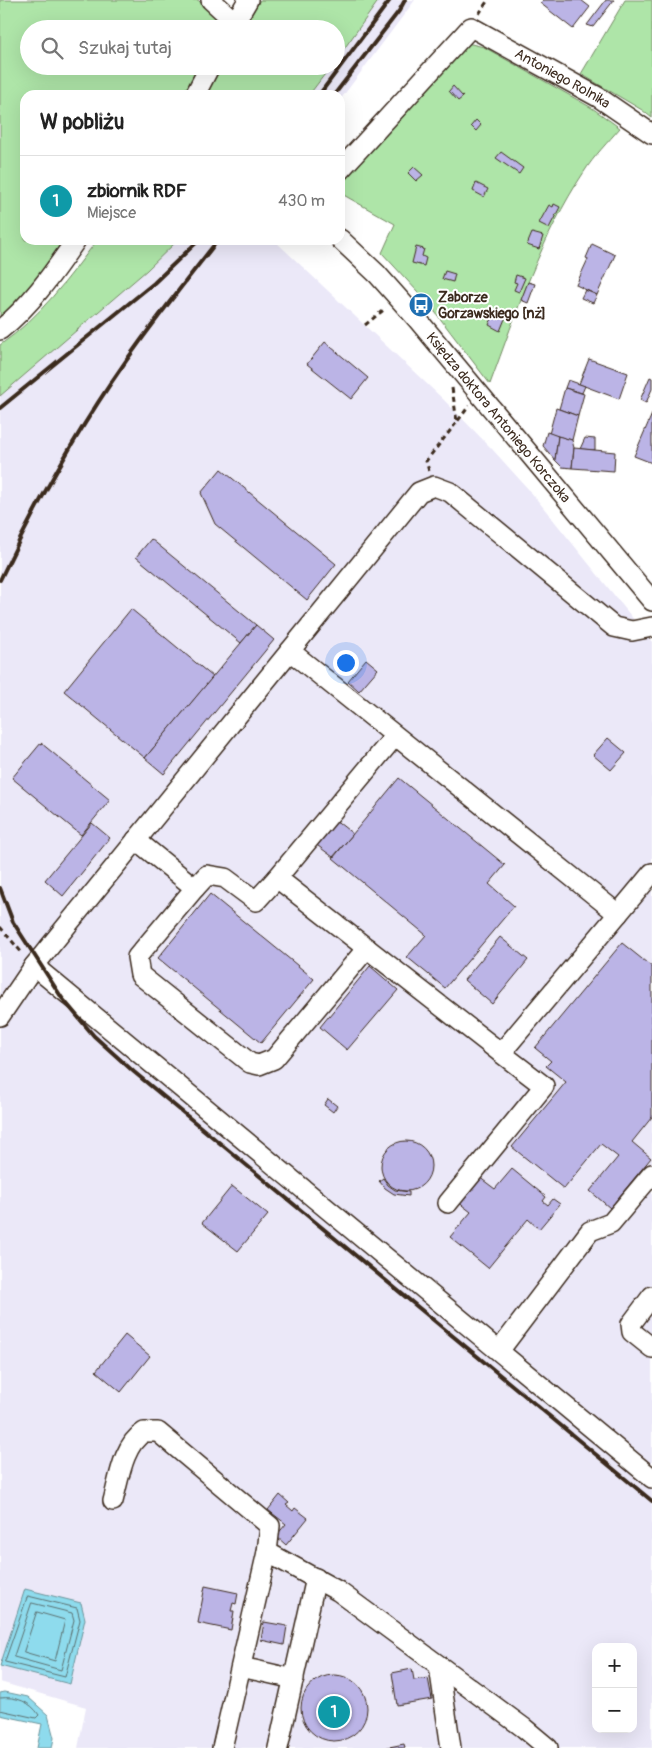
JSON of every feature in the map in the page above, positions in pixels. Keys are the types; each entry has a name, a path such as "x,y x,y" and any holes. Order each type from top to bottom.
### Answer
{"street":[{"path":"211,0 229,20"},
{"path":"236,20 248,0"},
{"name":"Antoniego Rolnika","path":"345,165 471,27 598,97 652,134"},
{"path":"198,90 205,75"},
{"name":"Księdza doktora Antoniego Korczoka","path":"345,244 377,274 405,305 652,601"},
{"path":"0,330 18,315 40,291 72,245"},
{"path":"0,1016 34,966 419,492 434,486 450,492 614,627 632,631 652,627"},
{"path":"290,651 618,914"},
{"path":"367,948 274,1060 259,1065 250,1063 140,975 137,957 207,875 225,878 256,901 395,736"},
{"path":"136,840 195,888"},
{"path":"501,1053 652,873"},
{"path":"277,878 544,1086 448,1203"},
{"path":"34,966 652,1478"},
{"path":"499,1351 590,1231 612,1223 652,1174"},
{"path":"652,1296 631,1324 632,1332 652,1348"},
{"path":"113,1501 123,1464 132,1443 144,1432 158,1432 270,1526 267,1552 222,1748"},
{"path":"267,1552 338,1591 524,1728 548,1748"},
{"path":"278,1748 316,1578"},
{"path":"439,1666 451,1748"},
{"path":"241,1667 294,1679"}],"path":[{"path":"366,325 392,303"},
{"path":"450,380 458,422"},
{"path":"434,486 426,461 473,401"},
{"path":"0,927 34,966"}],"shaded area":[{"path":"379,0 415,0 345,93 345,90 313,90 324,75 345,75 345,47"},
{"path":"173,245 279,245 444,400 493,450 530,491 652,642 652,1748 78,1748 86,1707 0,1682 0,396 147,270"}],"green space":[{"path":"0,0 198,0 219,20 20,20 20,75 197,75 189,90 20,90 20,245 62,245 25,293 0,319"},
{"path":"260,0 379,0 345,47 345,20 248,20"},
{"path":"625,0 652,0 652,118 642,110 581,74"},
{"path":"467,43 484,47 592,108 620,128 588,166 555,222 520,302 490,384 429,304 382,253 395,224 345,196 345,178"},
{"path":"217,75 324,75 313,90 209,90"},
{"path":"93,245 173,245 147,270 0,396 0,345 28,323 64,283"}],"water":[{"path":"25,1589 81,1603 85,1619 70,1684 0,1666"},
{"path":"5,1692 28,1697 48,1715 54,1738 52,1748 37,1748 42,1724 0,1715 0,1693"}],"building":[{"path":"543,0 581,0 590,7 573,29 540,3"},
{"path":"606,0 614,0 593,27 587,25"},
{"path":"453,86 463,97 458,101 449,91"},
{"path":"476,120 481,125 476,131 471,126"},
{"path":"501,152 523,168 519,174 496,158"},
{"path":"414,167 423,175 416,181 408,173"},
{"path":"476,183 488,189 484,197 473,191"},
{"path":"554,204 560,207 549,228 539,223 549,205 553,207"},
{"path":"532,233 543,236 539,249 527,245"},
{"path":"592,244 615,255 597,295 576,285 588,259 586,258"},
{"path":"416,247 424,249 422,256 426,258 424,266 412,263"},
{"path":"445,271 455,274 453,282 442,279"},
{"path":"516,275 525,278 519,292 514,290 517,283 514,282"},
{"path":"528,282 535,284 528,303 521,300"},
{"path":"585,290 597,295 593,303 581,298"},
{"path":"496,309 507,314 500,331 489,325"},
{"path":"325,342 368,378 351,399 307,364"},
{"path":"589,359 628,373 619,399 579,384"},
{"path":"650,377 652,378 652,389 646,403 640,400"},
{"path":"568,380 585,386 582,393 565,388"},
{"path":"565,388 584,394 578,416 559,409"},
{"path":"556,408 578,416 572,440 549,434"},
{"path":"652,414 652,463 634,456"},
{"path":"547,432 558,436 555,460 543,446"},
{"path":"558,436 572,440 574,448 572,468 562,467 555,460"},
{"path":"585,438 595,439 595,450 580,449"},
{"path":"574,448 615,452 614,471 572,468"},
{"path":"221,469 336,564 307,600 215,524 201,493"},
{"path":"151,539 256,625 241,643 136,557"},
{"path":"131,609 213,677 145,758 64,691"},
{"path":"256,625 274,640 164,774 145,758"},
{"path":"366,659 378,669 359,691 348,681"},
{"path":"608,738 626,753 611,770 593,755"},
{"path":"41,743 110,800 81,835 12,778"},
{"path":"399,778 505,865 489,884 514,906 445,988 407,957 426,935 333,858"},
{"path":"334,819 353,834 333,857 314,843"},
{"path":"92,823 110,838 63,896 45,880"},
{"path":"210,894 314,979 261,1043 158,958"},
{"path":"500,937 528,960 492,1004 464,980"},
{"path":"622,943 652,967 652,1117 632,1142 651,1158 610,1208 590,1191 618,1157 601,1144 564,1189 512,1147 566,1082 546,1066 551,1061 535,1048"},
{"path":"370,966 398,990 347,1050 320,1027"},
{"path":"328,1099 337,1106 333,1112 324,1105"},
{"path":"406,1141 415,1143 426,1152 431,1166 429,1175 420,1186 406,1191 397,1189 386,1180 381,1166 383,1157 392,1146"},
{"path":"512,1169 546,1197 543,1201 548,1205 553,1199 560,1204 539,1229 528,1219 488,1268 450,1237 471,1212 458,1202 479,1177 495,1189"},
{"path":"383,1178 395,1190 409,1192 409,1196 394,1194 385,1188 379,1181"},
{"path":"232,1186 268,1215 238,1251 202,1223"},
{"path":"125,1335 150,1356 121,1392 96,1371"},
{"path":"280,1495 289,1503 286,1505 293,1511 295,1508 308,1518 286,1545 276,1536 286,1524 268,1510"},
{"path":"205,1586 238,1593 236,1604 233,1603 231,1611 234,1611 231,1630 198,1623"},
{"path":"264,1622 287,1626 284,1645 261,1640"},
{"path":"412,1669 414,1680 428,1678 432,1699 397,1705 392,1673"},
{"path":"327,1675 341,1675 353,1680 362,1689 367,1701 365,1721 358,1732 341,1741 327,1741 315,1736 306,1727 301,1715 301,1701 306,1689 315,1680"},
{"path":"404,1744 405,1748 384,1748"}],"railway":[{"path":"345,60 390,0"},
{"path":"338,90 399,11 405,0"},
{"path":"323,90 334,75"},
{"path":"0,408 154,283 194,245"},
{"path":"0,580 48,487 101,397 169,302 214,245"},
{"path":"0,888 13,922 62,998 94,1036 134,1072 652,1501"}],"place":[{"name":"Zaborze Gorzawskiego [nż]","path":"421,305"},
{"name":"zbiornik RDF","path":"334,1712"}]}
